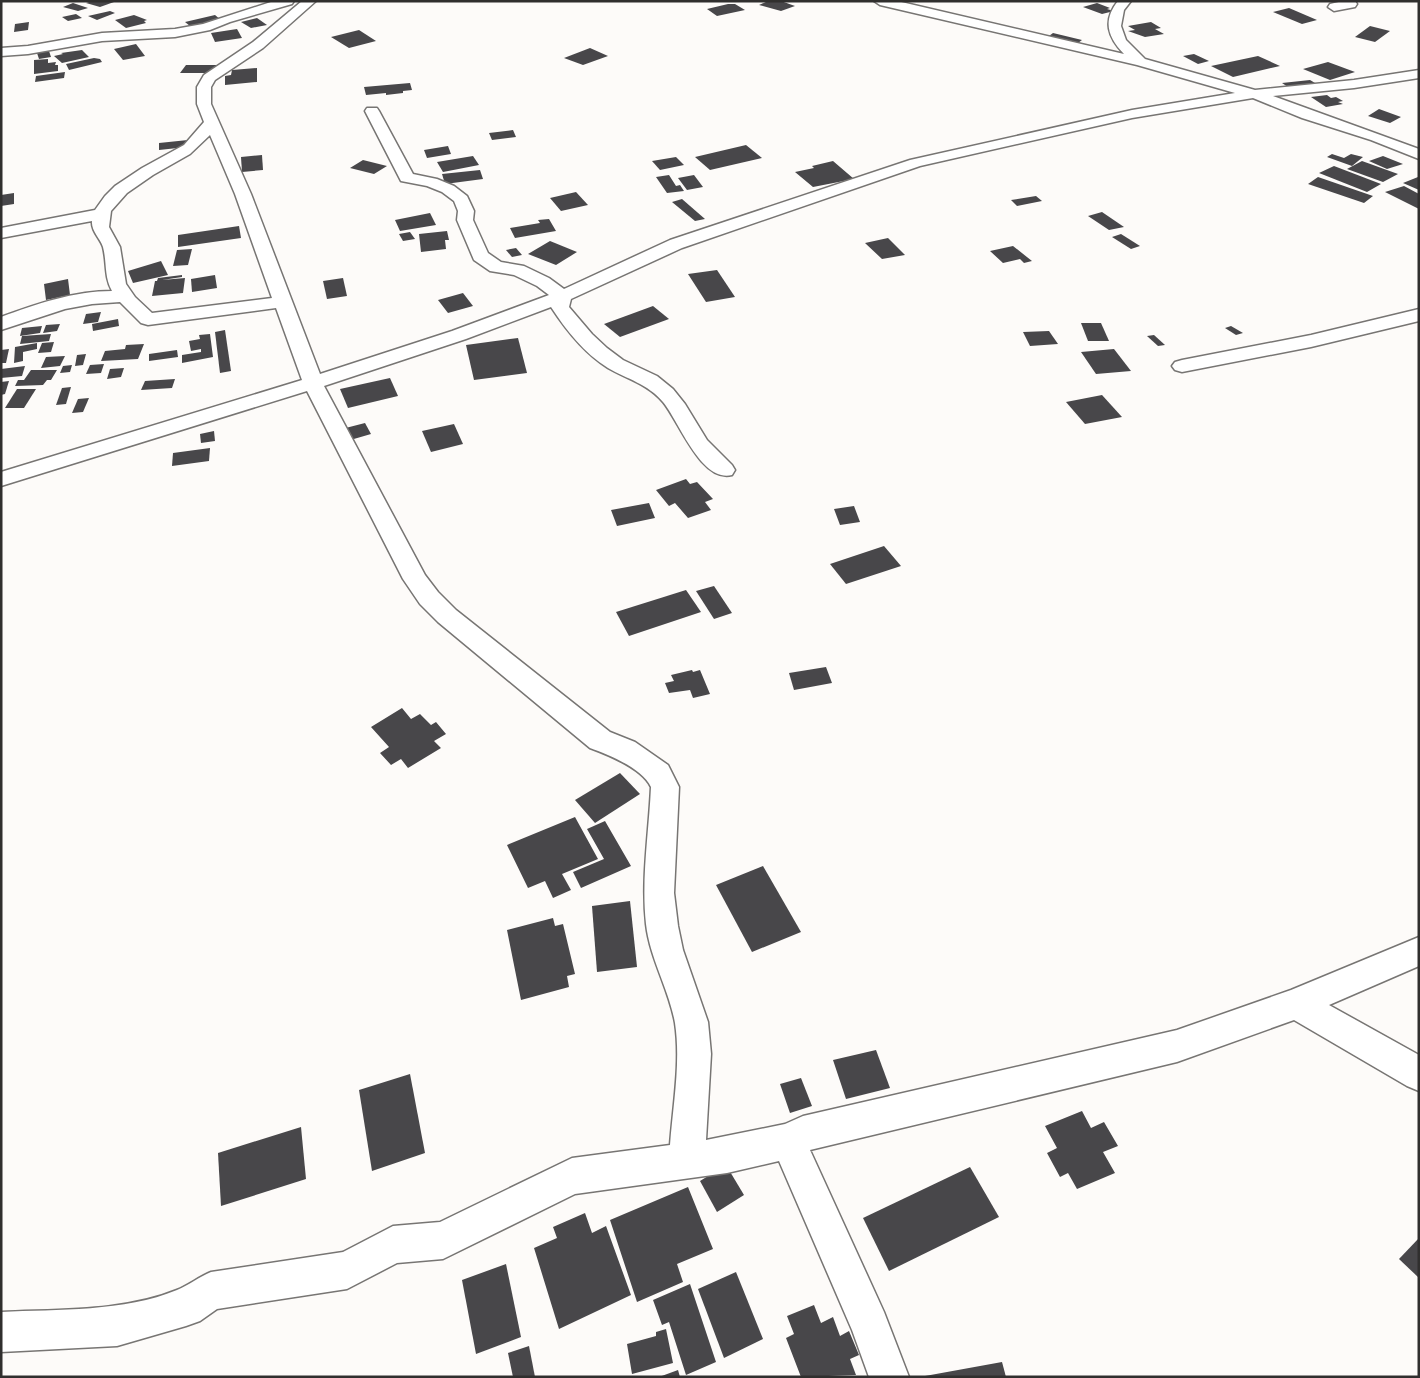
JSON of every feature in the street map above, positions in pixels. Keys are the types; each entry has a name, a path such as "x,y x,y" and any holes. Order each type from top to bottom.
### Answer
{"street":[{"path":"1,52 28,50 102,38 175,33 206,27 226,19 288,1"},
{"path":"310,1 258,45 209,78 204,87 204,104 243,194 313,383 415,579 429,598 447,616 600,740 625,750 658,773 664,788 664,830 659,893 662,926 667,950 691,1022 694,1054 687,1160"},
{"path":"880,1 1140,62 1254,94 1307,115 1376,137 1419,154"},
{"path":"1334,7 1351,4 1350,1"},
{"path":"1105,4 1122,5 1113,22 1114,32 1140,62"},
{"path":"1,480 313,383 459,335 563,296 676,244 915,163 1132,114 1254,94 1354,84 1419,74"},
{"path":"372,111 399,165 408,178 430,182 448,189 461,199 466,211 465,220 480,256 496,266 518,270 543,282 563,296"},
{"path":"211,123 186,151 164,161 115,194 102,214 100,225 112,249 115,278 124,297 148,319 187,312 207,312 283,302"},
{"path":"1,233 102,214"},
{"path":"563,296 560,307 572,325 615,364 642,375 660,387 673,400 694,436 724,470"},
{"path":"1,324 49,306 77,300 124,297"},
{"path":"1182,366 1311,341 1419,315"},
{"path":"1,1332 117,1326 186,1307 211,1291 347,1270 393,1244 443,1240 572,1176 727,1155 788,1141 803,1134 1177,1046 1296,1004 1419,951"},
{"path":"1296,1004 1419,1074"},
{"path":"788,1141 870,1326 889,1377"}],"building":[{"path":"92,1 114,2 100,7 86,3"},
{"path":"768,1 781,1 795,6 781,11 759,5"},
{"path":"73,3 88,8 78,11 63,7"},
{"path":"1097,3 1114,11 1102,14 1083,7"},
{"path":"735,4 745,10 717,16 707,9"},
{"path":"1289,8 1317,20 1302,24 1273,12"},
{"path":"110,11 115,13 97,20 88,16"},
{"path":"76,14 82,18 68,21 62,17"},
{"path":"134,15 147,20 144,21 146,23 126,28 115,20"},
{"path":"215,15 221,20 190,26 185,22"},
{"path":"257,18 267,25 251,28 241,22"},
{"path":"29,22 28,30 14,32 15,24"},
{"path":"1151,22 1161,28 1155,29 1164,34 1145,37 1128,31 1135,30 1128,26"},
{"path":"1370,26 1390,31 1375,42 1355,37"},
{"path":"237,29 242,38 215,42 211,33"},
{"path":"359,30 376,41 349,48 331,37"},
{"path":"1053,33 1082,40 1074,46 1045,39"},
{"path":"136,44 145,56 123,60 114,49"},
{"path":"590,48 608,56 583,65 564,58"},
{"path":"82,50 89,57 62,63 54,56 63,54 61,53"},
{"path":"49,51 51,57 39,59 37,53"},
{"path":"1194,54 1209,61 1198,64 1183,56"},
{"path":"1258,56 1280,66 1233,77 1211,66"},
{"path":"94,58 100,59 102,62 69,70 66,64"},
{"path":"48,59 48,63 56,62 55,65 58,65 58,71 34,74 34,60"},
{"path":"1328,62 1355,72 1330,80 1303,69"},
{"path":"186,65 219,65 213,73 180,73"},
{"path":"257,68 257,82 225,85 225,76 231,75 232,70"},
{"path":"65,72 64,78 35,82 36,76"},
{"path":"1310,80 1320,86 1291,89 1282,83"},
{"path":"410,83 412,90 386,95 386,93 366,95 364,87"},
{"path":"1327,95 1331,98 1336,97 1343,101 1338,102 1343,104 1326,107 1311,97"},
{"path":"1379,109 1401,117 1390,123 1368,116"},
{"path":"513,130 516,137 492,140 489,133"},
{"path":"188,140 187,147 159,150 159,143"},
{"path":"746,145 762,158 710,170 695,157"},
{"path":"448,146 451,154 427,158 424,150"},
{"path":"1332,154 1344,158 1351,154 1363,157 1352,166 1327,157"},
{"path":"262,155 263,170 242,172 241,157"},
{"path":"473,156 479,165 443,172 437,162"},
{"path":"1383,156 1403,164 1387,169 1369,161"},
{"path":"676,157 684,165 660,170 652,161"},
{"path":"363,160 387,166 374,174 350,168"},
{"path":"833,161 854,179 813,187 795,172 814,168 812,166"},
{"path":"1362,161 1398,174 1383,182 1347,169"},
{"path":"1334,166 1381,184 1367,192 1319,173"},
{"path":"480,170 483,179 445,184 442,174"},
{"path":"669,175 676,186 680,185 684,191 667,193 656,177"},
{"path":"694,175 703,187 687,190 678,178"},
{"path":"1318,177 1373,196 1364,203 1308,184"},
{"path":"1418,177 1419,190 1403,183"},
{"path":"1404,186 1419,194 1419,209 1385,192"},
{"path":"576,192 588,205 561,211 550,198"},
{"path":"14,193 14,204 1,206 1,195"},
{"path":"1036,196 1042,201 1017,206 1011,200"},
{"path":"682,199 705,219 695,221 672,202"},
{"path":"1102,212 1124,227 1109,230 1088,216"},
{"path":"430,213 436,225 400,231 395,220"},
{"path":"549,219 556,231 515,238 510,228 540,223 538,220"},
{"path":"239,226 241,238 178,247 178,235"},
{"path":"447,231 449,240 445,240 446,249 421,252 419,234"},
{"path":"410,232 415,239 403,241 399,234"},
{"path":"1121,234 1140,246 1131,249 1112,237"},
{"path":"888,238 905,255 882,259 865,243"},
{"path":"550,241 577,252 556,265 528,254"},
{"path":"1013,246 1032,261 1024,263 1020,259 1003,263 990,251"},
{"path":"516,248 522,255 512,257 506,250"},
{"path":"192,249 188,265 173,266 177,250"},
{"path":"161,261 168,275 133,283 128,271"},
{"path":"717,270 735,297 706,302 688,274"},
{"path":"182,275 182,277 162,280 185,278 183,293 152,296 155,281 158,278"},
{"path":"215,275 217,288 192,292 191,279"},
{"path":"343,278 347,296 327,299 323,281"},
{"path":"68,279 70,295 46,300 44,284"},
{"path":"463,293 473,306 448,313 438,300"},
{"path":"653,306 669,319 620,337 604,324"},
{"path":"101,312 98,322 83,324 86,314"},
{"path":"118,319 119,326 93,331 92,324"},
{"path":"1081,323 1101,323 1109,341 1088,341"},
{"path":"60,324 57,331 43,333 46,325"},
{"path":"42,326 40,333 20,336 22,328"},
{"path":"1231,326 1243,333 1236,335 1225,328"},
{"path":"225,330 231,371 220,373 215,332"},
{"path":"1049,331 1058,344 1030,346 1023,332"},
{"path":"51,334 49,341 20,344 22,336"},
{"path":"210,334 213,357 182,363 182,355 201,352 201,349 191,351 189,341 200,339 199,335"},
{"path":"1154,335 1165,345 1158,346 1147,336"},
{"path":"518,338 527,373 474,380 466,345"},
{"path":"54,342 51,352 38,353 42,343"},
{"path":"37,343 37,349 23,352 23,361 14,363 15,347"},
{"path":"144,344 138,359 101,361 105,351 125,349 126,345"},
{"path":"9,349 6,363 1,363 1,350"},
{"path":"1114,349 1131,371 1096,374 1081,352"},
{"path":"177,350 178,357 149,361 149,354"},
{"path":"86,354 83,365 75,366 77,355"},
{"path":"65,356 60,366 41,368 46,357"},
{"path":"104,364 101,373 86,374 90,365"},
{"path":"72,365 70,372 60,373 63,366"},
{"path":"25,366 22,376 1,378 1,369"},
{"path":"124,368 121,377 107,379 110,369"},
{"path":"31,370 57,370 51,380 47,380 43,385 15,386 18,380 24,380"},
{"path":"390,378 398,396 348,408 340,389"},
{"path":"175,379 172,388 141,390 145,381"},
{"path":"9,381 5,394 1,395 1,382"},
{"path":"71,387 66,404 56,405 62,388"},
{"path":"17,389 36,389 24,408 5,408"},
{"path":"1102,395 1122,417 1085,424 1066,402"},
{"path":"89,398 83,412 72,413 78,399"},
{"path":"365,423 371,434 340,443 334,431"},
{"path":"454,424 463,444 431,452 422,431"},
{"path":"214,431 215,441 201,443 200,434"},
{"path":"210,448 209,461 172,466 173,453"},
{"path":"686,479 690,484 697,482 713,499 705,502 711,510 688,518 675,503 669,506 656,490"},
{"path":"649,503 655,518 617,526 611,510"},
{"path":"854,506 860,522 840,525 834,509"},
{"path":"884,546 901,566 846,584 830,564"},
{"path":"714,586 732,613 714,619 696,591"},
{"path":"686,590 701,612 629,636 616,612"},
{"path":"826,667 832,683 794,690 789,673"},
{"path":"692,670 693,672 700,670 710,694 693,698 690,690 669,693 665,683 674,681 671,675"},
{"path":"402,708 411,719 420,714 431,725 436,722 446,734 434,741 441,748 408,768 401,759 391,765 380,753 389,747 371,727"},
{"path":"620,773 640,794 595,823 575,800"},
{"path":"575,817 598,859 562,874 571,890 553,898 545,881 528,888 507,845"},
{"path":"605,821 631,866 581,888 573,872 604,859 587,829"},
{"path":"763,866 801,932 752,952 716,885"},
{"path":"630,901 637,967 597,972 592,906"},
{"path":"553,918 555,926 563,924 575,974 567,976 569,987 521,1000 507,930"},
{"path":"876,1050 890,1088 846,1099 833,1060"},
{"path":"410,1074 425,1153 372,1171 359,1090"},
{"path":"801,1078 812,1106 790,1113 780,1084"},
{"path":"1082,1111 1091,1128 1104,1122 1118,1146 1103,1152 1115,1173 1077,1189 1068,1173 1060,1177 1047,1153 1057,1148 1045,1126"},
{"path":"301,1127 306,1179 221,1206 218,1153"},
{"path":"726,1165 744,1195 717,1212 700,1181"},
{"path":"970,1167 999,1217 889,1271 863,1218"},
{"path":"688,1187 713,1249 677,1264 683,1282 637,1302 610,1220"},
{"path":"585,1213 592,1233 606,1226 631,1295 559,1329 534,1248 557,1238 553,1227"},
{"path":"1419,1238 1419,1278 1399,1259"},
{"path":"506,1264 521,1337 476,1354 462,1280"},
{"path":"736,1272 763,1339 724,1358 698,1289"},
{"path":"690,1284 716,1362 686,1375 669,1322 662,1325 653,1300"},
{"path":"814,1305 821,1323 833,1317 840,1336 849,1331 859,1355 850,1359 856,1375 801,1377 786,1338 794,1334 787,1316"},
{"path":"666,1329 673,1363 632,1374 627,1344 656,1336 656,1332"},
{"path":"529,1346 535,1377 513,1377 508,1353"},
{"path":"1002,1362 1006,1377 925,1376"},
{"path":"678,1370 680,1377 659,1377"}]}
